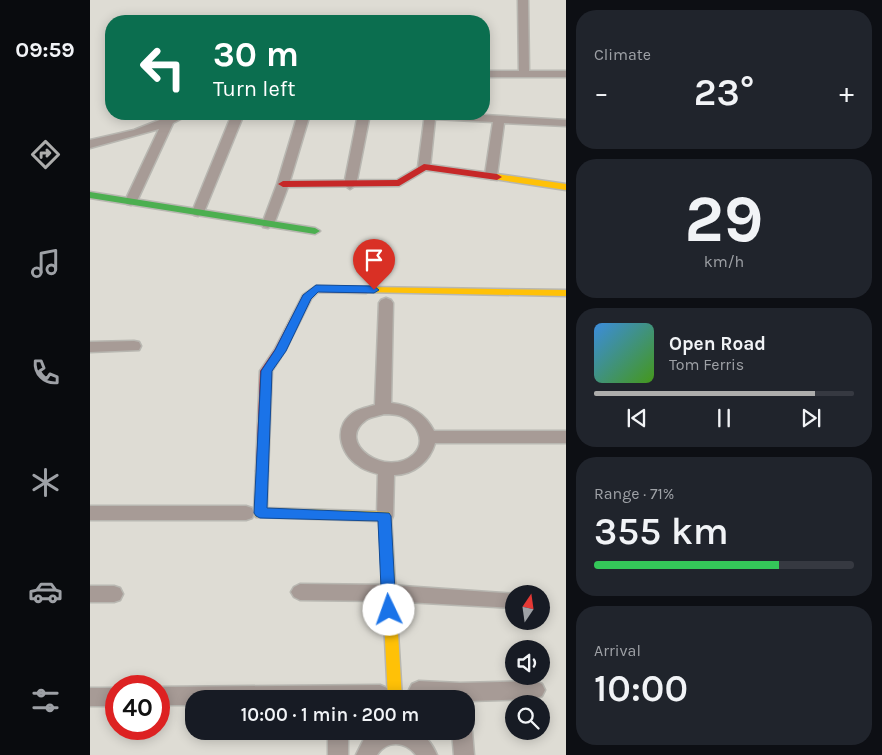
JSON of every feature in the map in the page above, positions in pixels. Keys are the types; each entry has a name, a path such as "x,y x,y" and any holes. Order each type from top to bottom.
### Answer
{"street":[{"path":"523,0 524,74"},
{"path":"490,74 566,74"},
{"path":"490,118 566,123"},
{"path":"491,175 498,119"},
{"path":"90,144 130,135 172,120"},
{"path":"198,212 236,120"},
{"path":"268,224 283,184 302,120"},
{"path":"350,185 363,120"},
{"path":"424,167 429,120"},
{"path":"131,201 168,122"},
{"path":"283,184 350,185 399,183 424,167 566,187"},
{"path":"90,196 315,231"},
{"path":"384,516 260,513 266,371 280,351 307,297 316,289 566,293"},
{"path":"383,408 386,303"},
{"path":"90,347 134,346"},
{"path":"383,408 408,412 425,427 428,437 427,447 417,460 400,468 386,469 372,466 352,452 348,442 348,432 352,423 360,415 371,410 383,408"},
{"path":"428,437 566,437"},
{"path":"386,469 384,516 388,593 387,690"},
{"path":"90,512 246,513"},
{"path":"300,592 388,593 505,600"},
{"path":"90,594 114,594"},
{"path":"475,694 534,690"},
{"path":"170,696 185,696"},
{"path":"90,698 105,697"},
{"path":"338,740 338,755"},
{"path":"366,755 377,740"},
{"path":"416,740 428,755"},
{"path":"463,740 464,755"}],"traffic: fast":[{"path":"90,195 315,231"}],"traffic: slow":[{"path":"497,177 566,187"},
{"path":"366,290 566,293"},
{"path":"262,471 260,513 385,516 395,690"}],"traffic: jam":[{"path":"283,184 399,183 424,167 497,177"},
{"path":"262,471 266,371 280,351 307,297 316,289 366,290"}],"route":[{"path":"374,290 316,289 307,297 280,351 266,371 260,513 384,516 389,610"}]}
